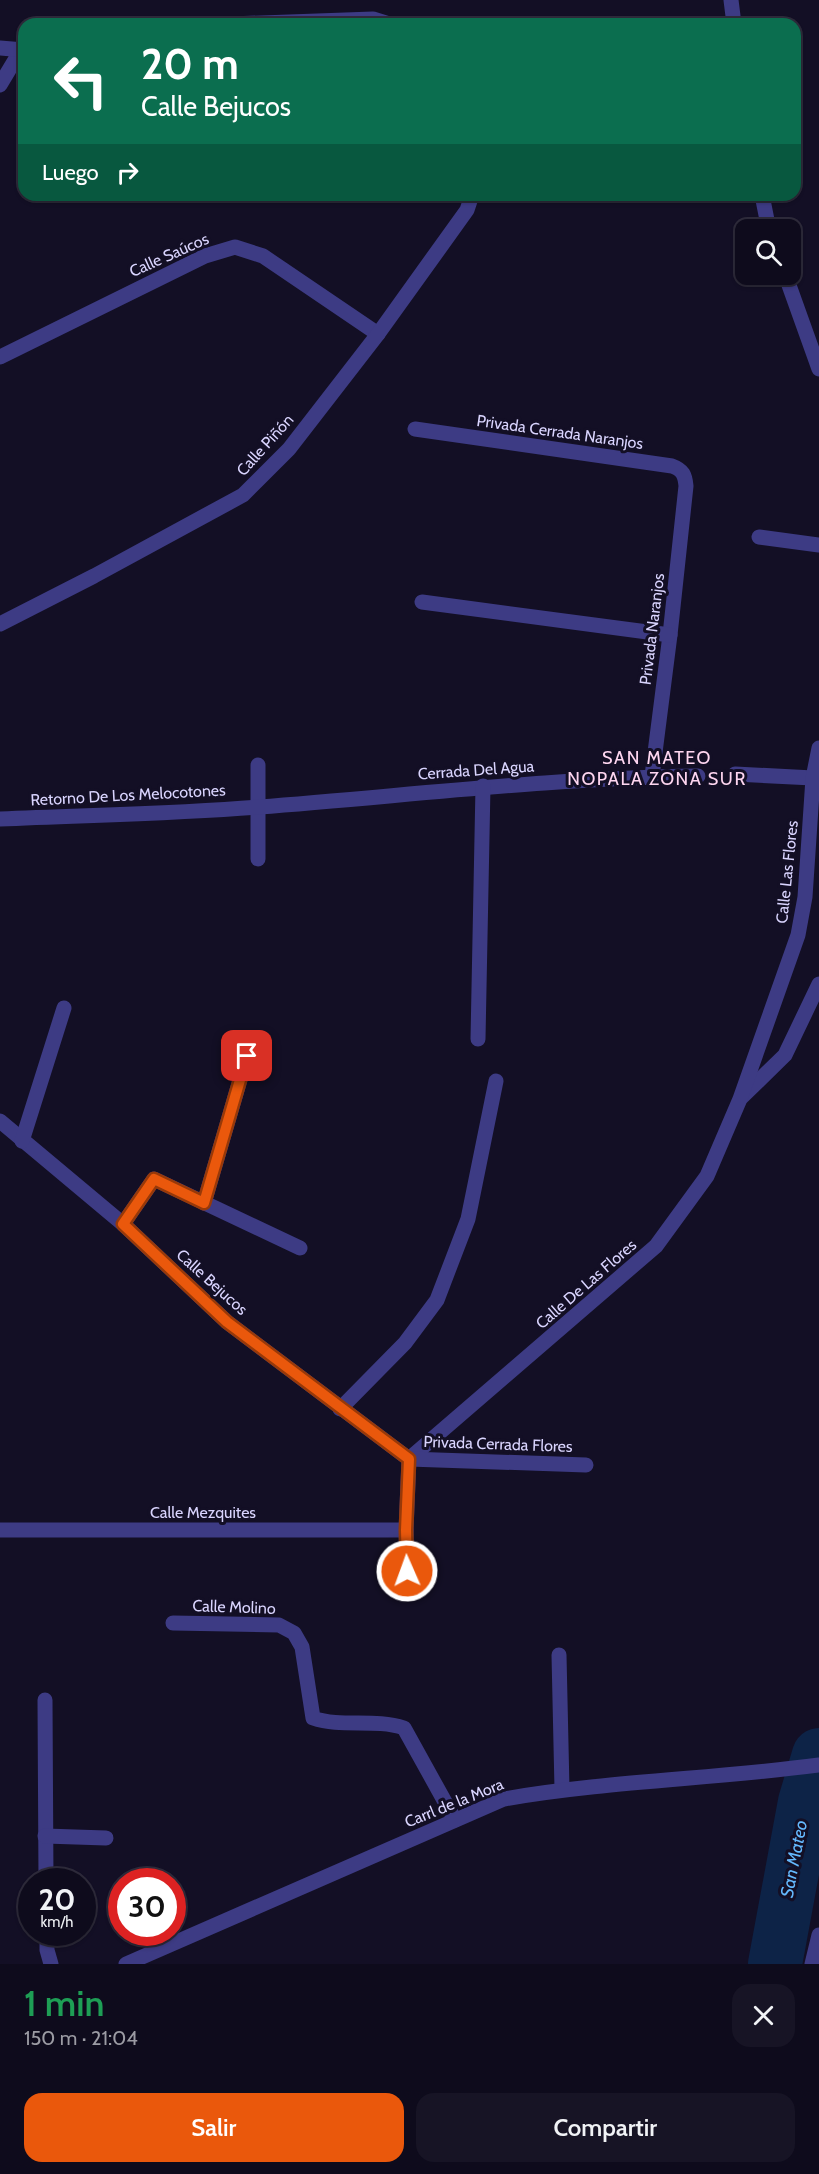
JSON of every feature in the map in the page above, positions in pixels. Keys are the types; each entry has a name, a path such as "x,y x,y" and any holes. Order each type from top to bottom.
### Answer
{"street":[{"path":"731,0 733,18"},
{"path":"0,48 18,50"},
{"path":"0,85 18,58"},
{"name":"Calle Piñón","path":"0,624 243,495 289,449 378,334 468,210 470,201"},
{"path":"763,201 767,219"},
{"name":"Calle Saúcos","path":"0,357 205,256 235,247 263,256 378,334"},
{"path":"789,285 819,369"},
{"name":"Privada Cerrada Naranjos","path":"415,429 672,466 680,469 685,475 686,486"},
{"name":"Privada Naranjos","path":"652,776 686,486"},
{"path":"759,537 819,545"},
{"path":"422,602 670,635"},
{"name":"Calle Las Flores","path":"740,1099 798,935 805,897 813,778 819,748"},
{"path":"258,765 258,859"},
{"path":"735,774 813,778"},
{"name":"Cerrada Del Agua","path":"257,807 483,786 652,776 698,776"},
{"path":"478,1039 483,786"},
{"name":"Retorno De Los Melocotones","path":"0,819 257,807"},
{"path":"740,1099 785,1055 819,984"},
{"path":"22,1142 64,1008"},
{"path":"204,1203 247,1056"},
{"path":"340,1409 405,1342 437,1300 468,1219 496,1081"},
{"name":"Calle De Las Flores","path":"409,1459 656,1246 707,1176 740,1099"},
{"name":"Calle Bejucos","path":"0,1121 22,1142 123,1224 227,1322 409,1459"},
{"path":"123,1224 154,1179 300,1248"},
{"path":"407,1571 409,1459"},
{"name":"Privada Cerrada Flores","path":"409,1459 586,1465"},
{"name":"Calle Mezquites","path":"0,1530 406,1530"},
{"name":"Calle Molino","path":"173,1623 279,1625 294,1633 302,1647 313,1718 325,1722 389,1724 404,1728 455,1820"},
{"path":"559,1655 562,1789"},
{"path":"45,1700 46,1868"},
{"name":"Carrl de la Mora","path":"126,1964 504,1799 562,1789 755,1773 819,1765"},
{"path":"45,1836 106,1838"},
{"path":"812,1964 819,1935"},
{"path":"47,1946 51,1964"}],"waterway":[{"name":"San Mateo","path":"775,1964 805,1802 819,1755"}],"district":[{"name":"SAN MATEO NOPALA ZONA SUR","path":"657,768"}],"route":[{"path":"247,1056 204,1203 154,1179 123,1224 227,1322 409,1459 407,1571"}]}
